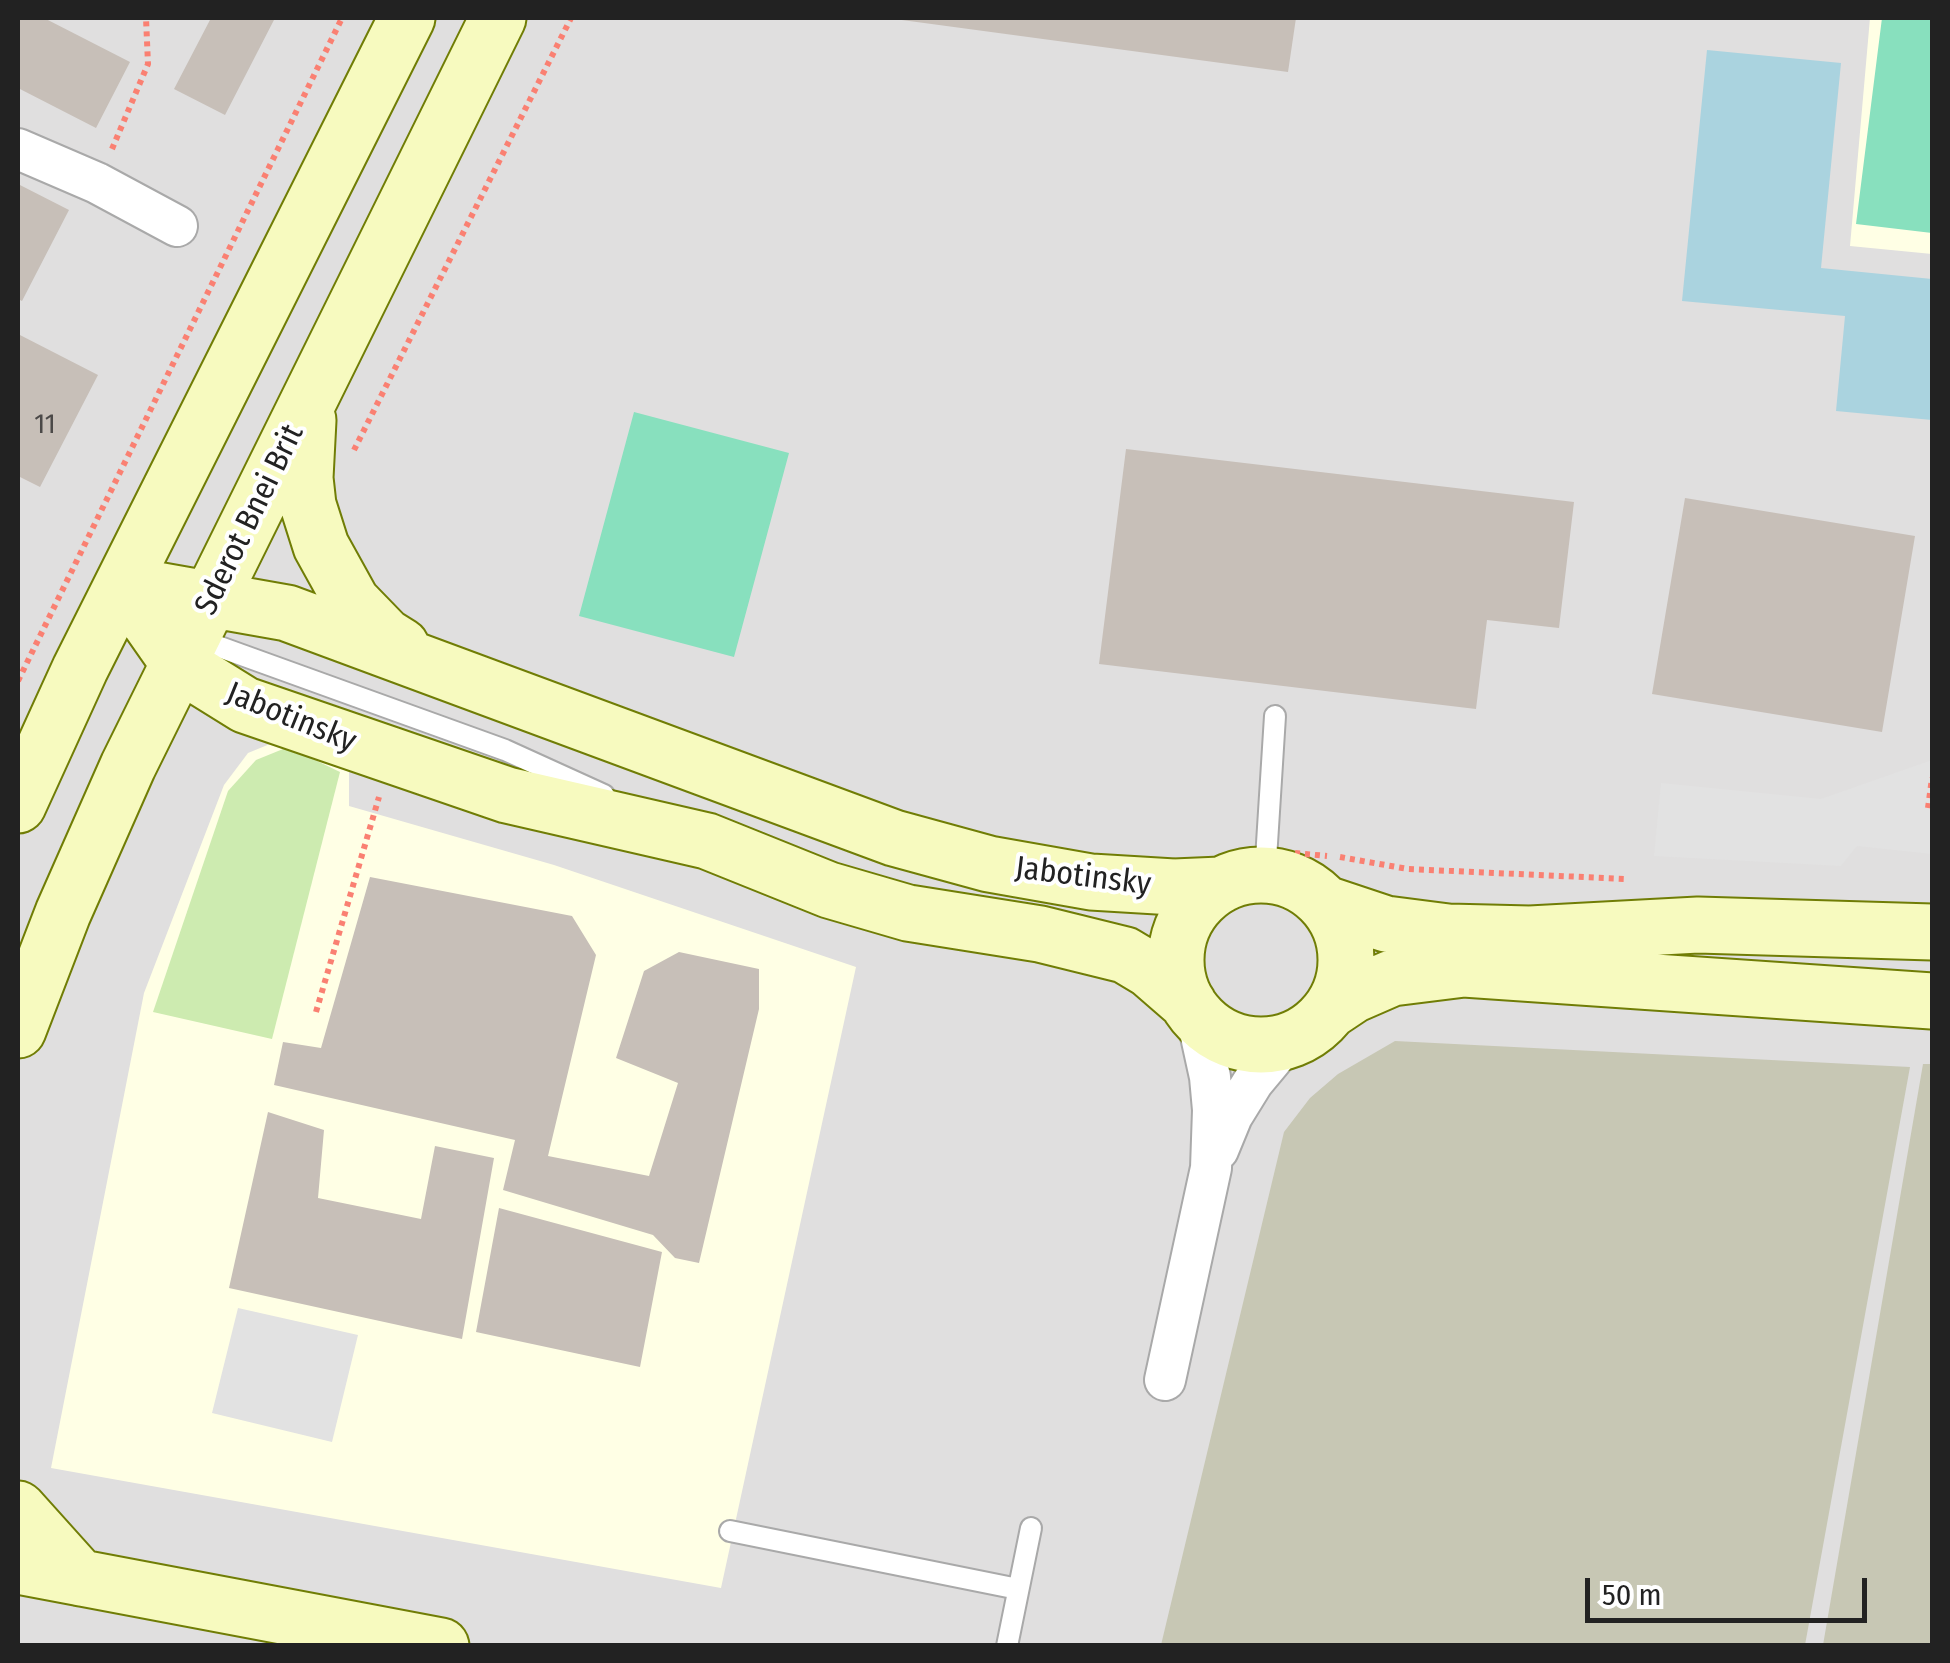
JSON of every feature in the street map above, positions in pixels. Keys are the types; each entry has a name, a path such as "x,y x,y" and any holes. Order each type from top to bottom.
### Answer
{"street":[{"path":"18,805 407,18"},
{"name":"Sderot Bnei Brit","path":"18,1030 112,800 498,18"},
{"path":"18,148 97,183 177,226"},
{"path":"310,401 305,478 308,506 321,546 352,602 385,636 438,669"},
{"name":"Jabotinsky","path":"124,584 194,634 245,705 390,758 507,795 708,841 829,890 892,908 1040,934 1124,955 1150,970 1192,1008"},
{"name":"Jabotinsky","path":"194,634 287,613 894,838 989,864 1091,882 1174,888 1243,880"},
{"path":"1166,1380 1210,1168 1211,1094 1206,1051 1178,980 1178,941 1195,907 1243,880 1298,883 1326,904 1415,930 1530,934 1698,925 1932,932"},
{"path":"1192,1008 1214,1031 1262,1045 1309,1026 1341,990 1346,956 1338,923 1326,904"},
{"path":"1210,1168 1232,1116 1268,1061 1353,995 1392,978 1464,969 1932,1001"},
{"path":"18,1509 80,1578"},
{"path":"18,1566 441,1646"}],"lane":[{"path":"194,634 505,750 708,841"},
{"path":"1243,880 1275,716"},
{"path":"1007,1646 1031,1528"},
{"path":"730,1531 1018,1590"}],"path":[{"path":"97,183 148,64 146,18"},
{"path":"18,681 342,18"},
{"path":"350,457 572,18"},
{"path":"316,1012 390,758"},
{"path":"1928,808 1932,778"}],"shaded area":[{"path":"18,18 1932,18 1932,1645 18,1645"},
{"path":"1870,18 1932,18 1932,254 1850,246"},
{"path":"287,737 349,765 349,806 554,865 856,967 721,1588 51,1468 144,993 224,785 248,753"},
{"path":"1932,760 1932,854 1857,846 1841,866 1654,856 1661,783 1821,799"},
{"path":"1395,1041 1910,1067 1805,1645 1161,1645 1284,1132 1310,1098 1338,1074"},
{"path":"1923,1064 1932,1064 1932,1645 1823,1645"},
{"path":"238,1308 358,1335 332,1442 212,1413"}],"green space":[{"path":"1882,18 1932,18 1932,233 1856,224"},
{"path":"634,412 789,453 734,657 579,616"},
{"path":"288,747 340,772 272,1039 153,1012 228,791 256,760"}],"water":[{"path":"1707,50 1841,63 1821,268 1932,279 1932,420 1836,411 1845,316 1682,301"}],"building":[{"path":"18,18 44,18 130,62 96,128 18,88"},
{"path":"211,18 275,18 225,115 174,89"},
{"path":"887,18 1296,18 1288,72"},
{"path":"18,184 69,210 22,301 18,299"},
{"path":"18,334 98,375 40,487 18,476"},
{"path":"1126,449 1574,502 1559,628 1487,620 1476,709 1099,664"},
{"path":"1685,498 1915,536 1882,732 1652,694"},
{"path":"370,877 572,916 596,955 548,1156 649,1176 678,1083 616,1058 644,971 679,952 759,969 759,1009 699,1263 675,1258 653,1235 503,1190 515,1140 274,1085 283,1042 321,1048"},
{"path":"268,1112 324,1130 318,1198 421,1219 435,1146 494,1158 462,1339 229,1288"},
{"path":"499,1208 662,1252 640,1367 476,1332"}]}
